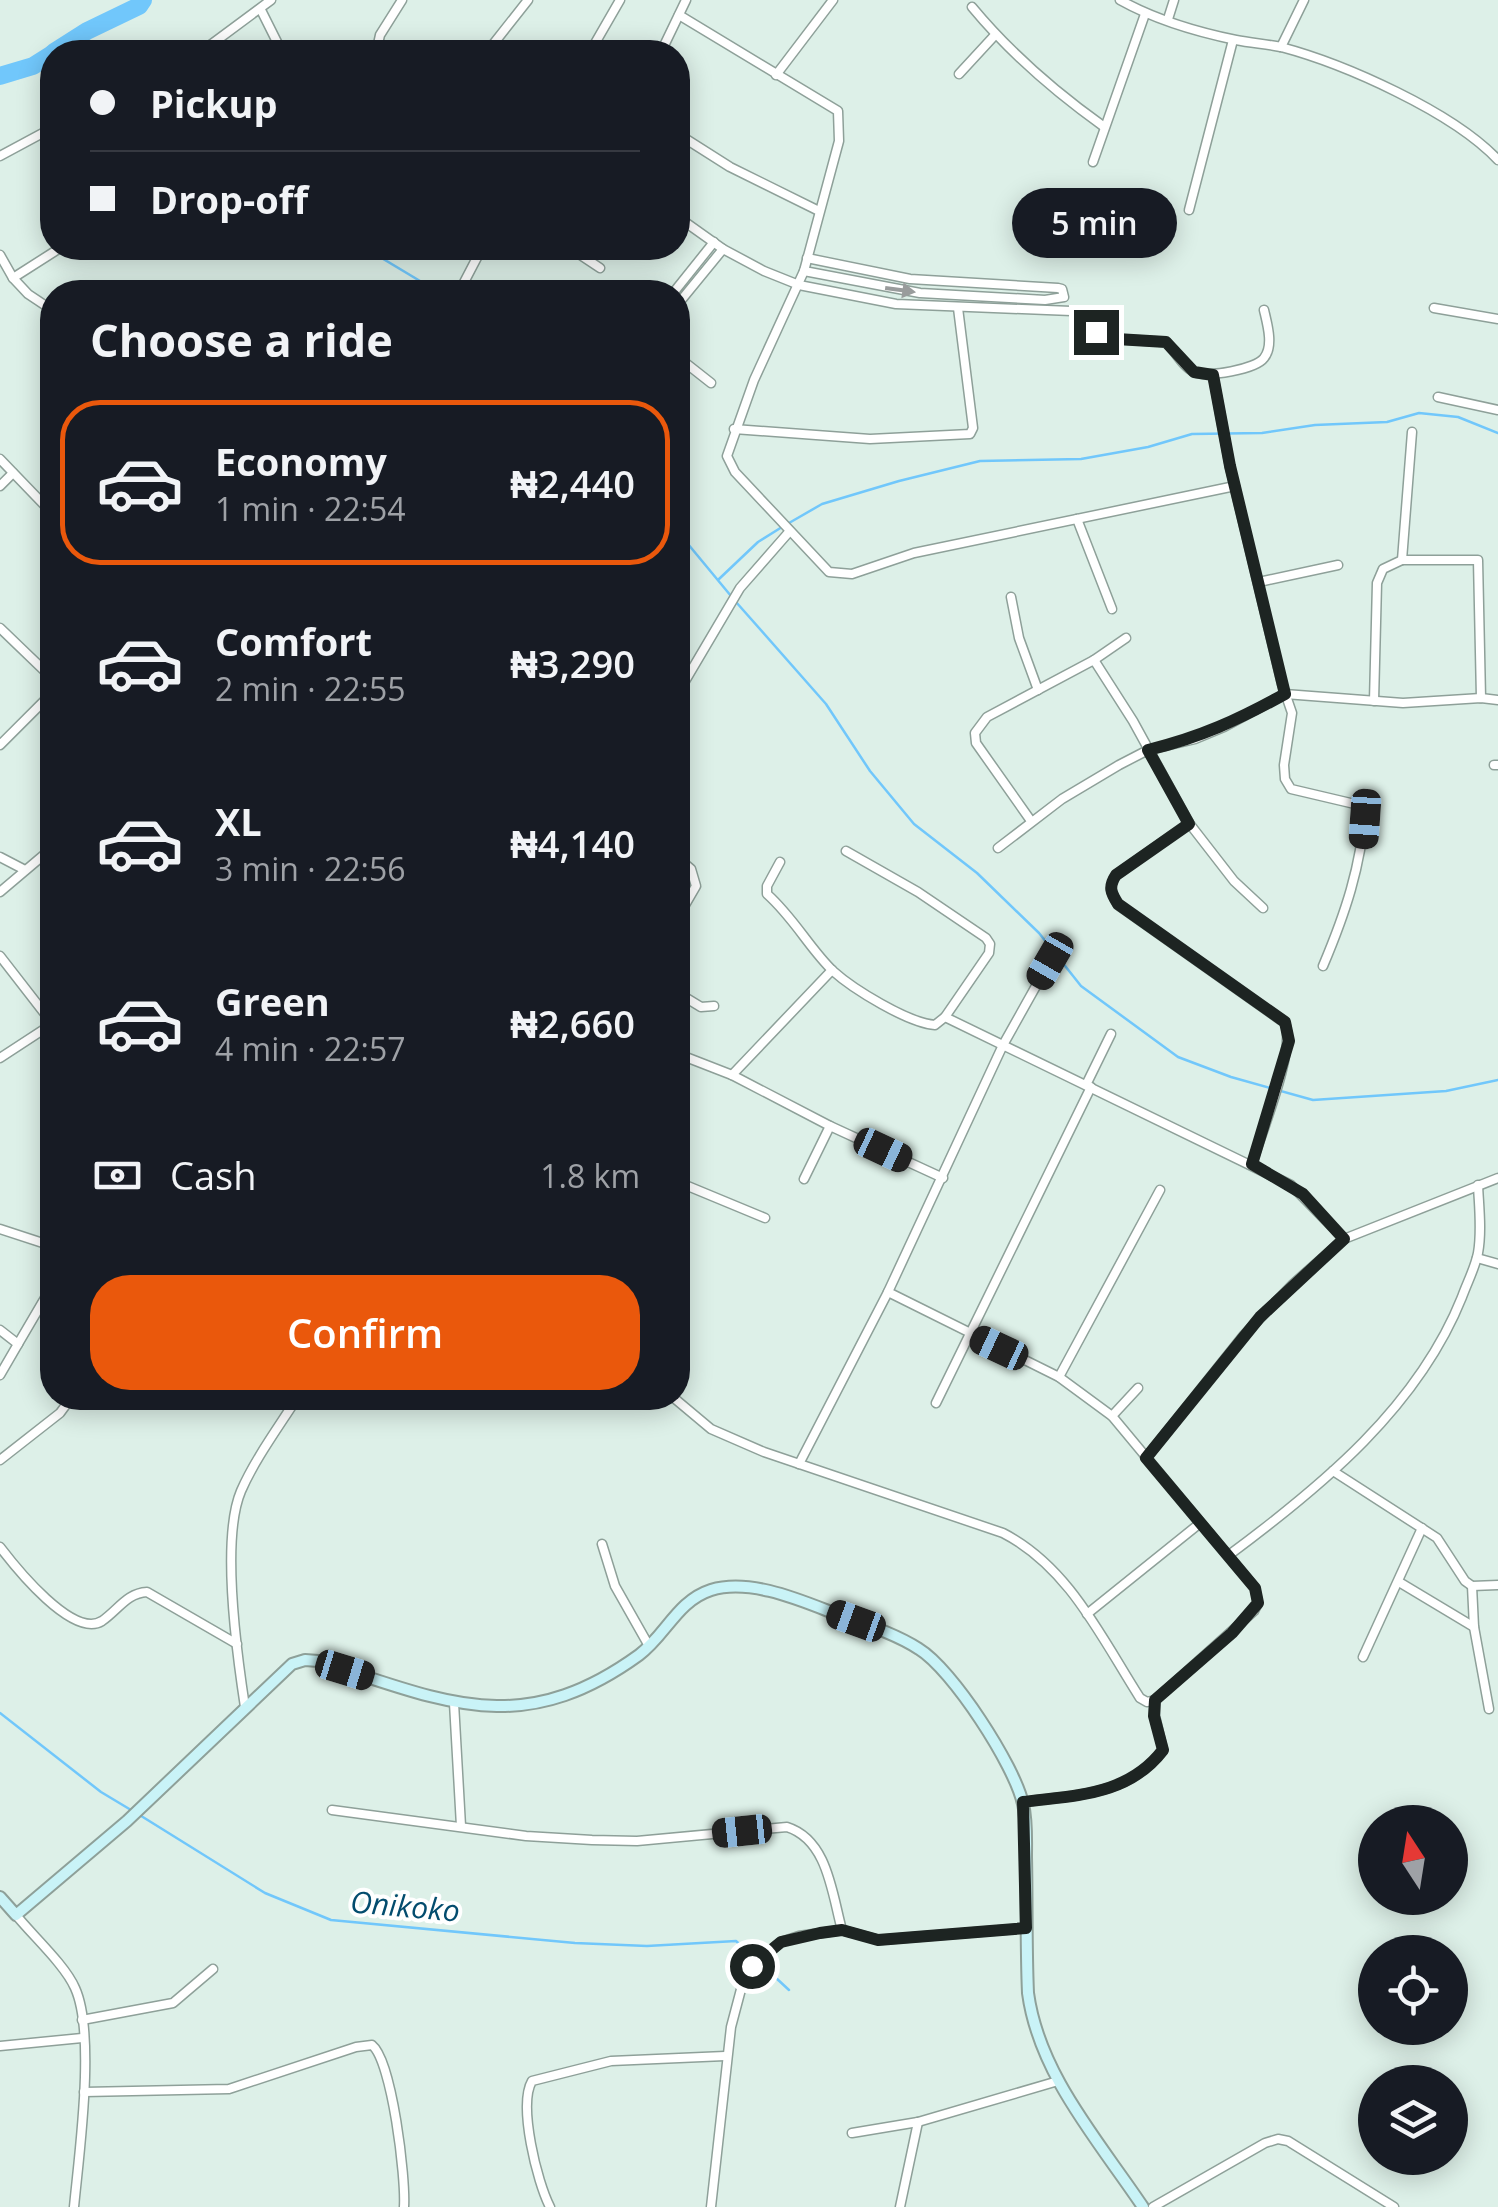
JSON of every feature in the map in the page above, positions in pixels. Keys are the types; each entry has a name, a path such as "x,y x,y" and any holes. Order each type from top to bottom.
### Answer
{"main road":[{"path":"0,1897 16,1915 127,1821 292,1664 305,1660 454,1703 509,1707 546,1702 590,1686 649,1646 686,1604 714,1589 763,1590 786,1596 896,1636 925,1652 955,1684 1001,1756 1023,1802 1032,2022 1058,2081 1143,2207"}],"street":[{"path":"218,40 271,0"},
{"path":"379,40 402,0"},
{"path":"496,40 528,0"},
{"path":"597,40 620,0"},
{"path":"667,40 686,0"},
{"path":"776,74 833,0"},
{"path":"1120,0 1144,14 1233,40 1282,47 1375,83 1438,114 1498,160"},
{"path":"1168,19 1174,0"},
{"path":"1282,47 1304,0"},
{"path":"972,7 995,35 1057,93 1103,126"},
{"path":"261,10 276,40"},
{"path":"1093,162 1144,14"},
{"path":"680,15 838,110 839,140 804,271 734,429 728,456 735,472 828,572 841,576 914,553 1235,486"},
{"path":"959,74 995,35"},
{"path":"1190,210 1233,40"},
{"path":"0,156 40,134"},
{"path":"690,142 730,167 819,211"},
{"path":"690,225 723,249 799,285 896,304 1096,312 1096,332 1100,338 1166,342 1194,372 1213,375 1262,361 1268,339 1264,310"},
{"path":"684,280 714,242"},
{"path":"690,289 723,249"},
{"path":"0,256 14,278 40,302"},
{"path":"804,271 920,293 1046,300 1064,296 1058,288 910,279 807,258"},
{"path":"14,278 42,260"},
{"path":"588,260 600,268"},
{"path":"734,429 870,439 970,434 958,308"},
{"path":"1434,308 1498,319"},
{"path":"690,366 711,383"},
{"path":"1213,375 1235,486 1292,713 1284,765 1288,784 1292,789 1359,805 1365,810 1361,861 1350,903 1322,966"},
{"path":"1438,397 1498,410"},
{"path":"1402,560 1412,432"},
{"path":"0,459 40,501"},
{"path":"0,486 13,473"},
{"path":"1077,519 1112,608"},
{"path":"690,673 740,588 786,528"},
{"path":"1374,701 1377,583 1382,569 1402,560 1478,560 1481,698"},
{"path":"1259,582 1338,565"},
{"path":"1010,597 1018,638 1038,690"},
{"path":"0,628 40,666"},
{"path":"1030,822 976,743 975,733 986,717 1094,660 1126,638"},
{"path":"1094,660 1189,824 1234,881 1263,908"},
{"path":"998,848 1062,799 1148,750 1224,728 1285,694 1431,704 1481,698 1498,700"},
{"path":"0,745 40,704"},
{"path":"1189,824 1116,875 1111,893 1118,904 1285,1022 1289,1041 1252,1164"},
{"path":"780,862 767,886 767,894 790,914 832,970 899,1014 935,1025 945,1017 988,953 990,944 918,892 846,852"},
{"path":"0,856 24,870"},
{"path":"0,892 40,859"},
{"path":"690,867 696,886 690,896"},
{"path":"0,956 40,1008"},
{"path":"799,1464 888,1292 1002,1045 1050,961"},
{"path":"732,1074 832,970"},
{"path":"690,1000 701,1007 714,1006"},
{"path":"945,1017 1252,1164 1303,1194 1344,1239"},
{"path":"0,1058 40,1032"},
{"path":"936,1403 1111,1034"},
{"path":"690,1058 732,1074 830,1126 943,1178"},
{"path":"804,1179 830,1126"},
{"path":"1146,1458 1260,1317 1344,1239 1498,1178"},
{"path":"1229,1555 1333,1472 1425,1370 1453,1318 1477,1258 1478,1184"},
{"path":"690,1186 765,1218"},
{"path":"1059,1377 1160,1190"},
{"path":"0,1228 40,1242"},
{"path":"1477,1258 1498,1264"},
{"path":"688,1410 711,1429 799,1464 1017,1540 1062,1577 1140,1698 1147,1702 1155,1700 1254,1611 1258,1594 1112,1416 1059,1377 888,1292"},
{"path":"0,1375 40,1306"},
{"path":"0,1330 18,1344"},
{"path":"1112,1416 1138,1388"},
{"path":"0,1460 62,1410"},
{"path":"245,1707 237,1644 232,1524 241,1491 289,1410"},
{"path":"1333,1472 1437,1538 1472,1586 1498,1586"},
{"path":"1087,1614 1198,1524"},
{"path":"1362,1657 1422,1528"},
{"path":"602,1544 615,1586 649,1646"},
{"path":"0,1547 40,1593 84,1623 100,1622 129,1597 147,1592 237,1644"},
{"path":"1399,1582 1474,1627"},
{"path":"1472,1586 1474,1627 1489,1710"},
{"path":"1023,1802 1104,1791 1126,1783 1142,1771 1163,1750 1154,1716 1155,1700"},
{"path":"454,1703 461,1826"},
{"path":"332,1810 526,1836 622,1840 787,1827 807,1837 821,1857 842,1930"},
{"path":"16,1915 72,1982 80,2001 84,2092 74,2207"},
{"path":"711,2207 725,2056 740,1990 752,1966 781,1942 842,1930 878,1940 1026,1928"},
{"path":"82,2020 173,2003 213,1969"},
{"path":"0,2046 82,2038"},
{"path":"84,2092 229,2089 356,2047 372,2046 381,2053 394,2116 406,2184 404,2207"},
{"path":"550,2207 536,2163 526,2108 526,2091 532,2081 610,2060 725,2056"},
{"path":"852,2133 918,2122 1058,2081"},
{"path":"900,2207 918,2122"},
{"path":"1154,2207 1278,2139 1308,2151 1394,2207"}],"waterway":[{"path":"73,40 139,6 143,0"},
{"path":"0,76 40,62"},
{"path":"385,260 418,280"},
{"path":"789,523 822,504 980,461 1081,459 1148,447 1192,434 1262,433 1315,425 1387,422 1419,413 1458,417 1498,433"},
{"path":"719,579 758,542 782,527"},
{"path":"690,546 731,596"},
{"path":"736,602 826,704 870,771 914,824 977,873 1039,933 1081,986 1178,1057 1313,1100 1446,1091 1498,1080"},
{"name":"Onikoko","path":"0,1713 101,1792 131,1810"},
{"name":"Onikoko","path":"138,1814 265,1893 331,1920 575,1943 647,1946 736,1941 789,1990"}],"route":[{"path":"752,1966 781,1942 820,1933 842,1930 878,1940 1026,1928 1023,1802 1104,1791 1126,1783 1142,1771 1163,1750 1154,1716 1155,1700 1232,1633 1258,1603 1255,1588 1146,1458 1260,1317 1344,1239 1303,1194 1252,1164 1289,1041 1285,1022 1118,904 1111,893 1116,875 1189,824 1148,750 1224,728 1285,694 1230,466 1213,375 1194,372 1166,342 1100,338 1096,332"}]}
